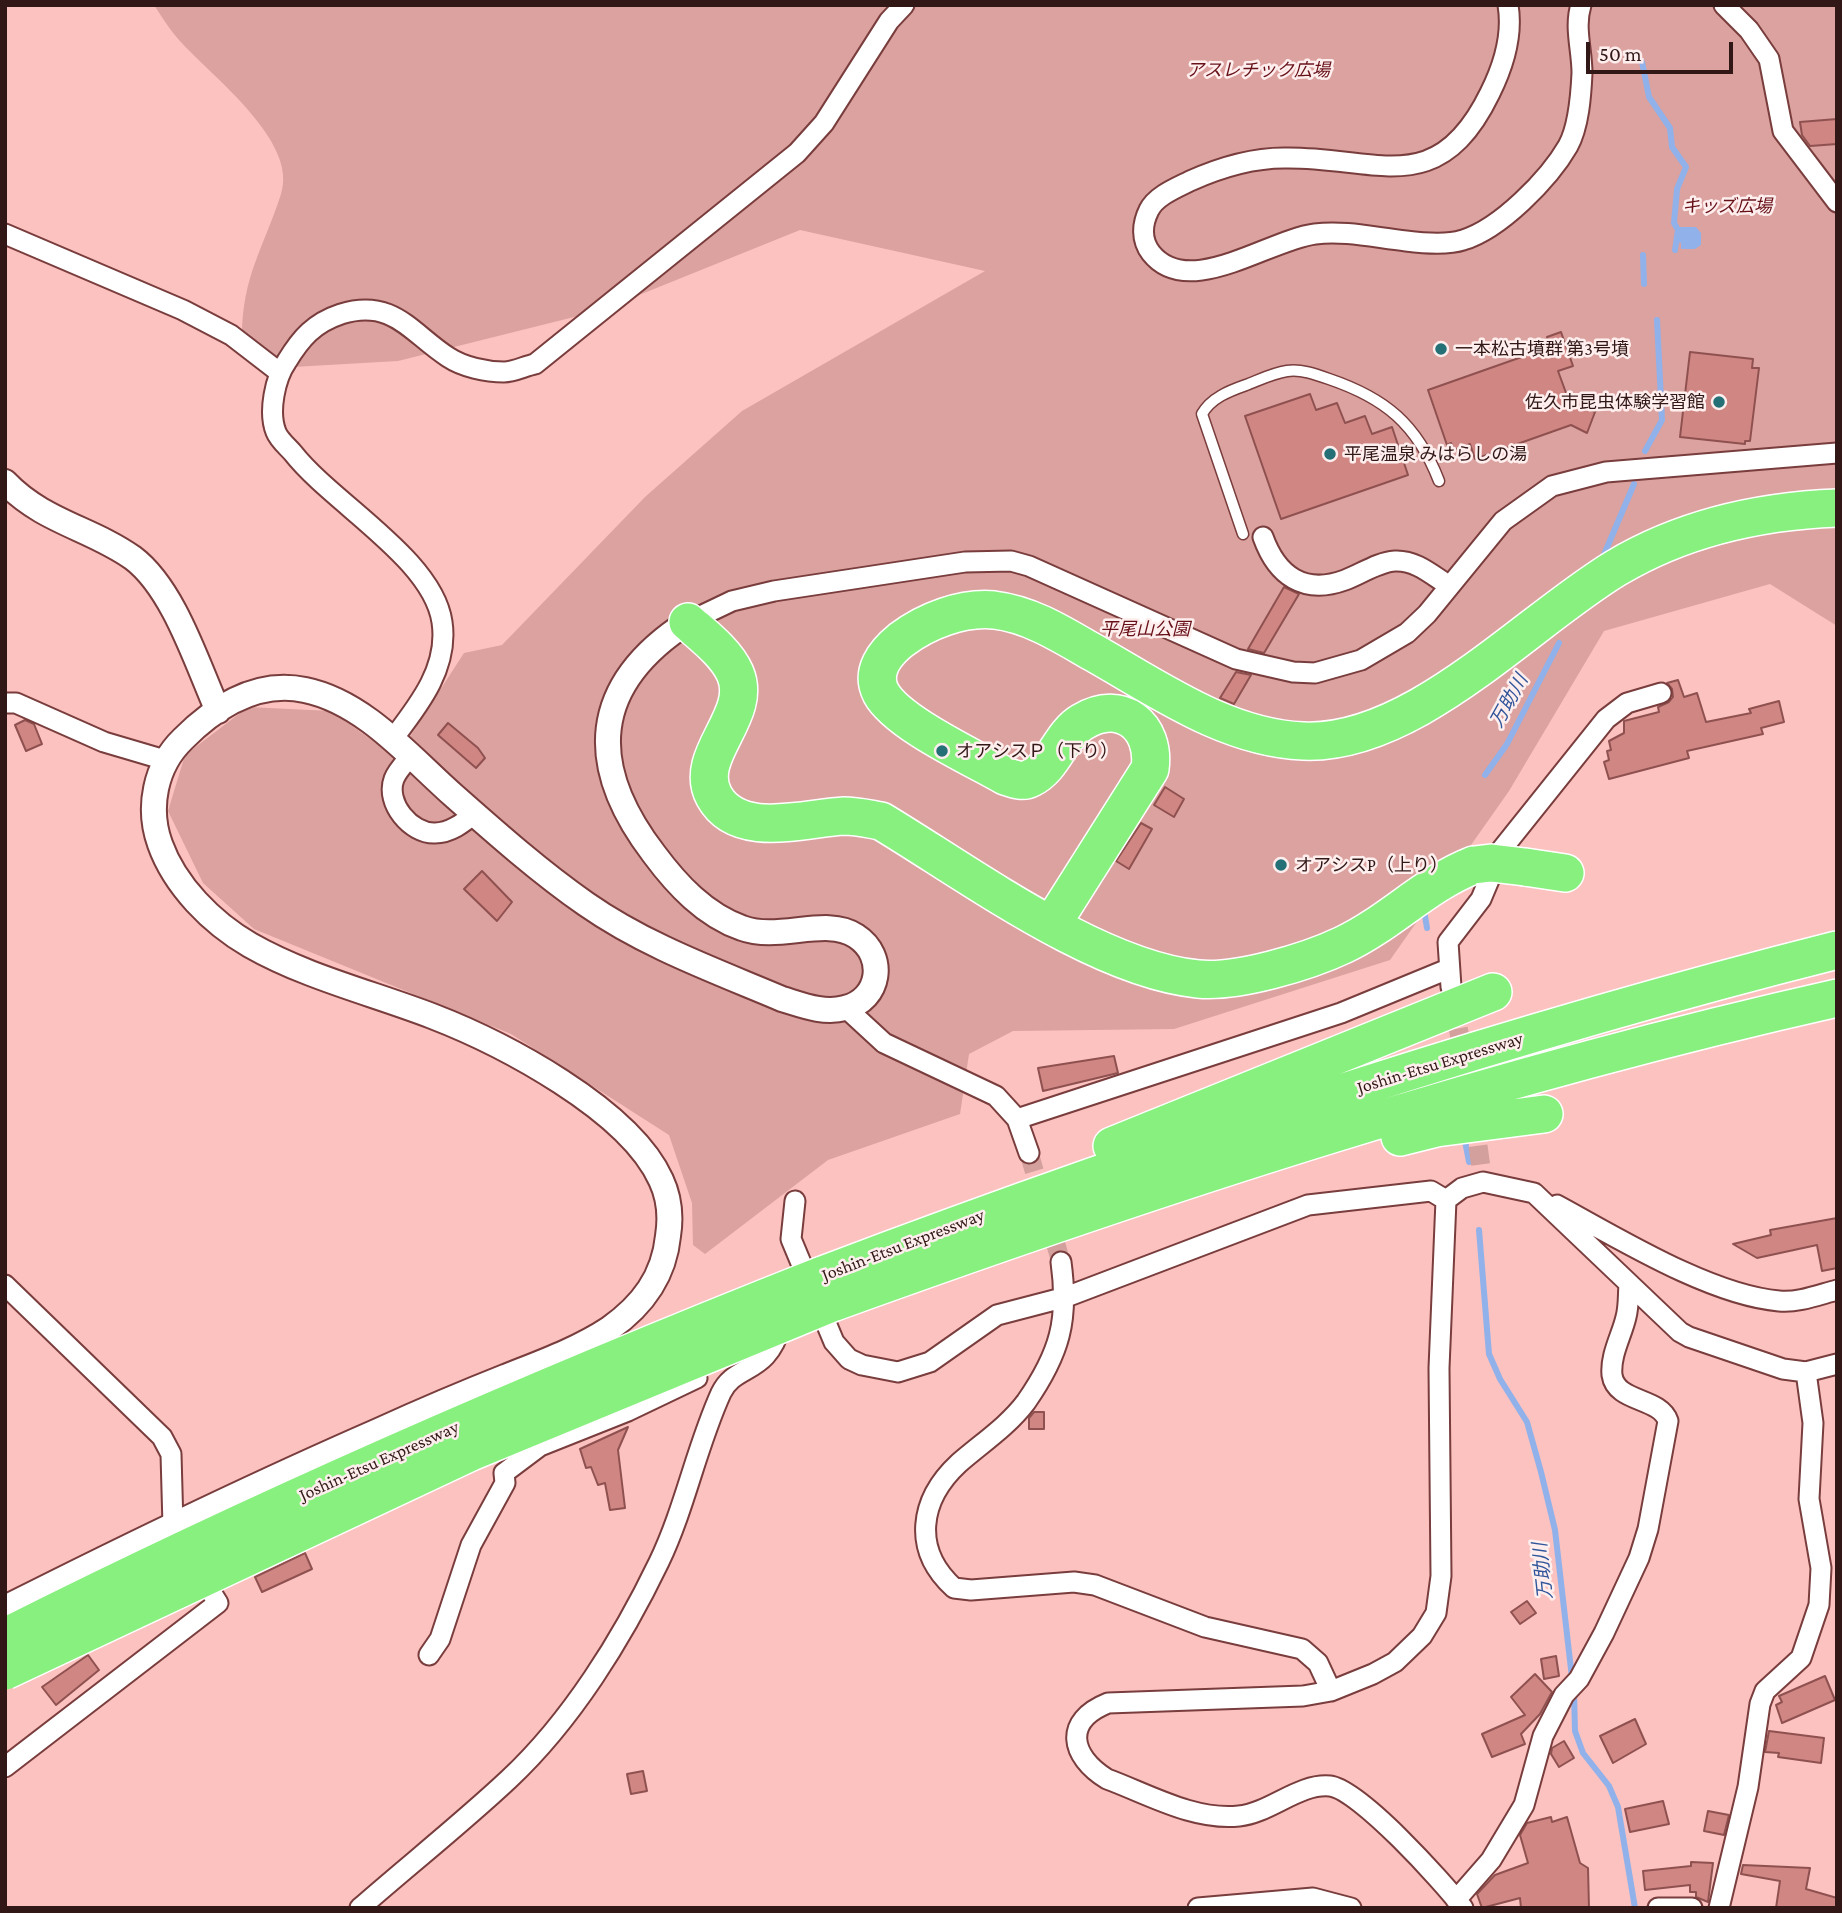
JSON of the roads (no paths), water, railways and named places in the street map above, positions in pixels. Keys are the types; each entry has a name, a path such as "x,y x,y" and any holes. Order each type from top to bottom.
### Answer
{"highway":[{"path":"1052,925 1150,769 1152,745 1138,725 1126,717 1113,713 1098,715 1068,733 1048,762 1030,779 1018,781 1005,776 901,716 881,694 877,684 881,661 890,649 923,626 975,610 1011,614 1051,629 1230,726 1270,738 1322,741 1382,726 1418,708 1574,595 1657,547 1747,518 1779,512 1837,508"},
{"path":"688,622 726,660 739,687 734,710 709,775 715,796 722,806 742,819 755,822 849,816 881,821 1091,946 1180,976 1223,979 1254,973 1341,946 1367,933 1432,885 1474,865 1491,863 1564,873"},
{"name":"Joshin-Etsu Expressway","path":"5,1637 219,1533 595,1366 1075,1182 1421,1068 1590,1017 1837,950"},
{"path":"816,1280 1033,1178 1493,992"},
{"name":"Joshin-Etsu Expressway","path":"5,1671 459,1457 816,1280 1007,1240 1155,1189 1423,1107 1613,1054 1837,998"},
{"path":"1007,1240 1436,1128 1544,1114"}],"street":[{"path":"474,814 456,827 434,833 416,827 396,807 392,789 399,769 401,749 436,670 443,637 440,611 420,575 302,466 276,432 274,400 279,372 304,333 341,314 375,310 402,319 450,358 477,369 506,372 535,364 797,152 824,123 889,21 904,5"},
{"path":"1508,5 1511,20 1501,70 1480,114 1454,146 1425,163 1387,168 1284,157 1214,170 1153,202 1144,220 1143,235 1149,251 1164,267 1188,273 1210,269 1300,236 1326,232 1410,242 1462,241 1496,224 1540,183 1569,145 1576,119 1582,73 1577,21 1581,5"},
{"path":"1724,5 1749,30 1769,58 1783,131 1837,202"},
{"path":"5,234 183,310 231,335 279,372"},
{"path":"5,1608 375,1432 559,1355 609,1329 636,1307 654,1285 664,1258 669,1218 667,1194 645,1152 618,1125 577,1094 463,1029 271,956 248,944 210,915 175,874 156,832 154,797 165,760 179,742 236,698 278,687 300,689 339,702 401,749 474,814 587,904 635,934 782,999 822,1009 846,1008 864,999 874,984 876,962 864,942 845,930 833,928 759,933 741,928 709,911 663,866 636,828 615,788 606,748 607,728 619,690 643,658 688,622 732,601 774,591 964,562 1011,561 1028,566 1236,659 1293,672 1315,673 1338,668 1385,648 1427,614 1503,521 1534,496 1569,480 1606,472 1837,453"},
{"path":"5,482 35,508 121,551 153,576 173,611 218,711"},
{"path":"1253,535 1282,571 1301,583 1324,587 1395,561 1416,564 1448,585"},
{"path":"1017,1119 1449,978 1448,942 1481,899 1502,849 1606,719 1627,703 1661,693"},
{"path":"5,703 16,703 103,741 165,760"},
{"path":"846,1008 884,1043 996,1096 1017,1119 1030,1153"},
{"path":"1446,1200 1462,1188 1483,1182 1534,1193 1684,1271 1746,1296 1780,1301 1837,1290"},
{"path":"795,1201 791,1239 816,1280 841,1351 862,1365 898,1372 930,1362 997,1315 1066,1297 1308,1205 1431,1191 1446,1200"},
{"path":"1534,1193 1680,1332 1783,1369 1806,1372 1837,1364"},
{"path":"1446,1200 1439,1368 1441,1576 1436,1613 1422,1636 1395,1662 1331,1691 1303,1696 1108,1703 1085,1715 1078,1727 1077,1742 1086,1763 1107,1779 1200,1814 1241,1816 1310,1789 1328,1786 1337,1788 1354,1796 1371,1811 1460,1904 1491,1860 1524,1805 1543,1736 1564,1695 1579,1679 1604,1633 1648,1529 1668,1421 1661,1409 1625,1393 1612,1378 1612,1364 1627,1315 1629,1284"},
{"path":"1061,1262 1066,1297 1059,1343 1030,1396 994,1436 958,1465 943,1482 927,1517 926,1550 941,1576 954,1588 971,1590 1074,1582 1096,1586 1205,1627 1302,1649 1318,1663 1331,1691"},
{"path":"360,1908 510,1778 562,1720 626,1624 658,1565 676,1525 723,1389 731,1380 759,1364 816,1280"},
{"path":"5,1285 162,1437 171,1454 173,1526 218,1603 5,1767"},
{"path":"429,1655 440,1639 471,1545 505,1483 504,1473 540,1446 773,1347"},
{"path":"1718,1908 1748,1787 1760,1704 1765,1691 1801,1658 1819,1605 1821,1568 1809,1499 1813,1423 1806,1372"},
{"path":"1198,1908 1313,1898 1352,1908"},
{"path":"1658,1908 1692,1908"}],"lane":[{"path":"1253,535 1202,414 1207,404 1230,390 1287,370 1305,371 1360,390 1400,416 1431,458 1439,481"}],"water":[{"path":"1676,227 1696,227 1701,233 1701,245 1695,249 1681,249 1681,243 1675,242"}],"waterway":[{"path":"1642,62 1649,97 1670,128 1672,147 1686,167 1677,189 1674,223 1678,230 1675,250"},
{"name":"万助川","path":"1643,255 1644,284"},
{"name":"万助川","path":"1645,451 1662,420 1657,320"},
{"name":"万助川","path":"1603,557 1634,484"},
{"name":"万助川","path":"1485,775 1507,744 1559,643"},
{"name":"万助川","path":"1424,910 1427,928"},
{"name":"万助川","path":"1465,1141 1469,1162"},
{"name":"万助川","path":"1479,1230 1489,1354 1500,1379 1527,1422 1541,1472 1555,1530 1572,1678"},
{"name":"万助川","path":"1574,1692 1575,1731 1583,1753 1609,1786 1618,1807 1635,1908"}],"tunnel":[{"path":"1453,1000 1464,1060"},
{"path":"1474,1117 1483,1182"},
{"path":"1029,1153 1061,1262"}],"place":[{"name":"一本松古墳群 第3号墳","path":"1441,349"},
{"name":"佐久市昆虫体験学習館","path":"1719,402"},
{"name":"平尾温泉 みはらしの湯","path":"1330,454"},
{"name":"オアシスＰ（下り）","path":"942,751"},
{"name":"オアシスP（上り）","path":"1281,865"}],"park label":[{"name":"アスレチック広場","path":"1258,70"},
{"name":"キッズ広場","path":"1727,206"},
{"name":"平尾山公園","path":"1145,629"}]}
